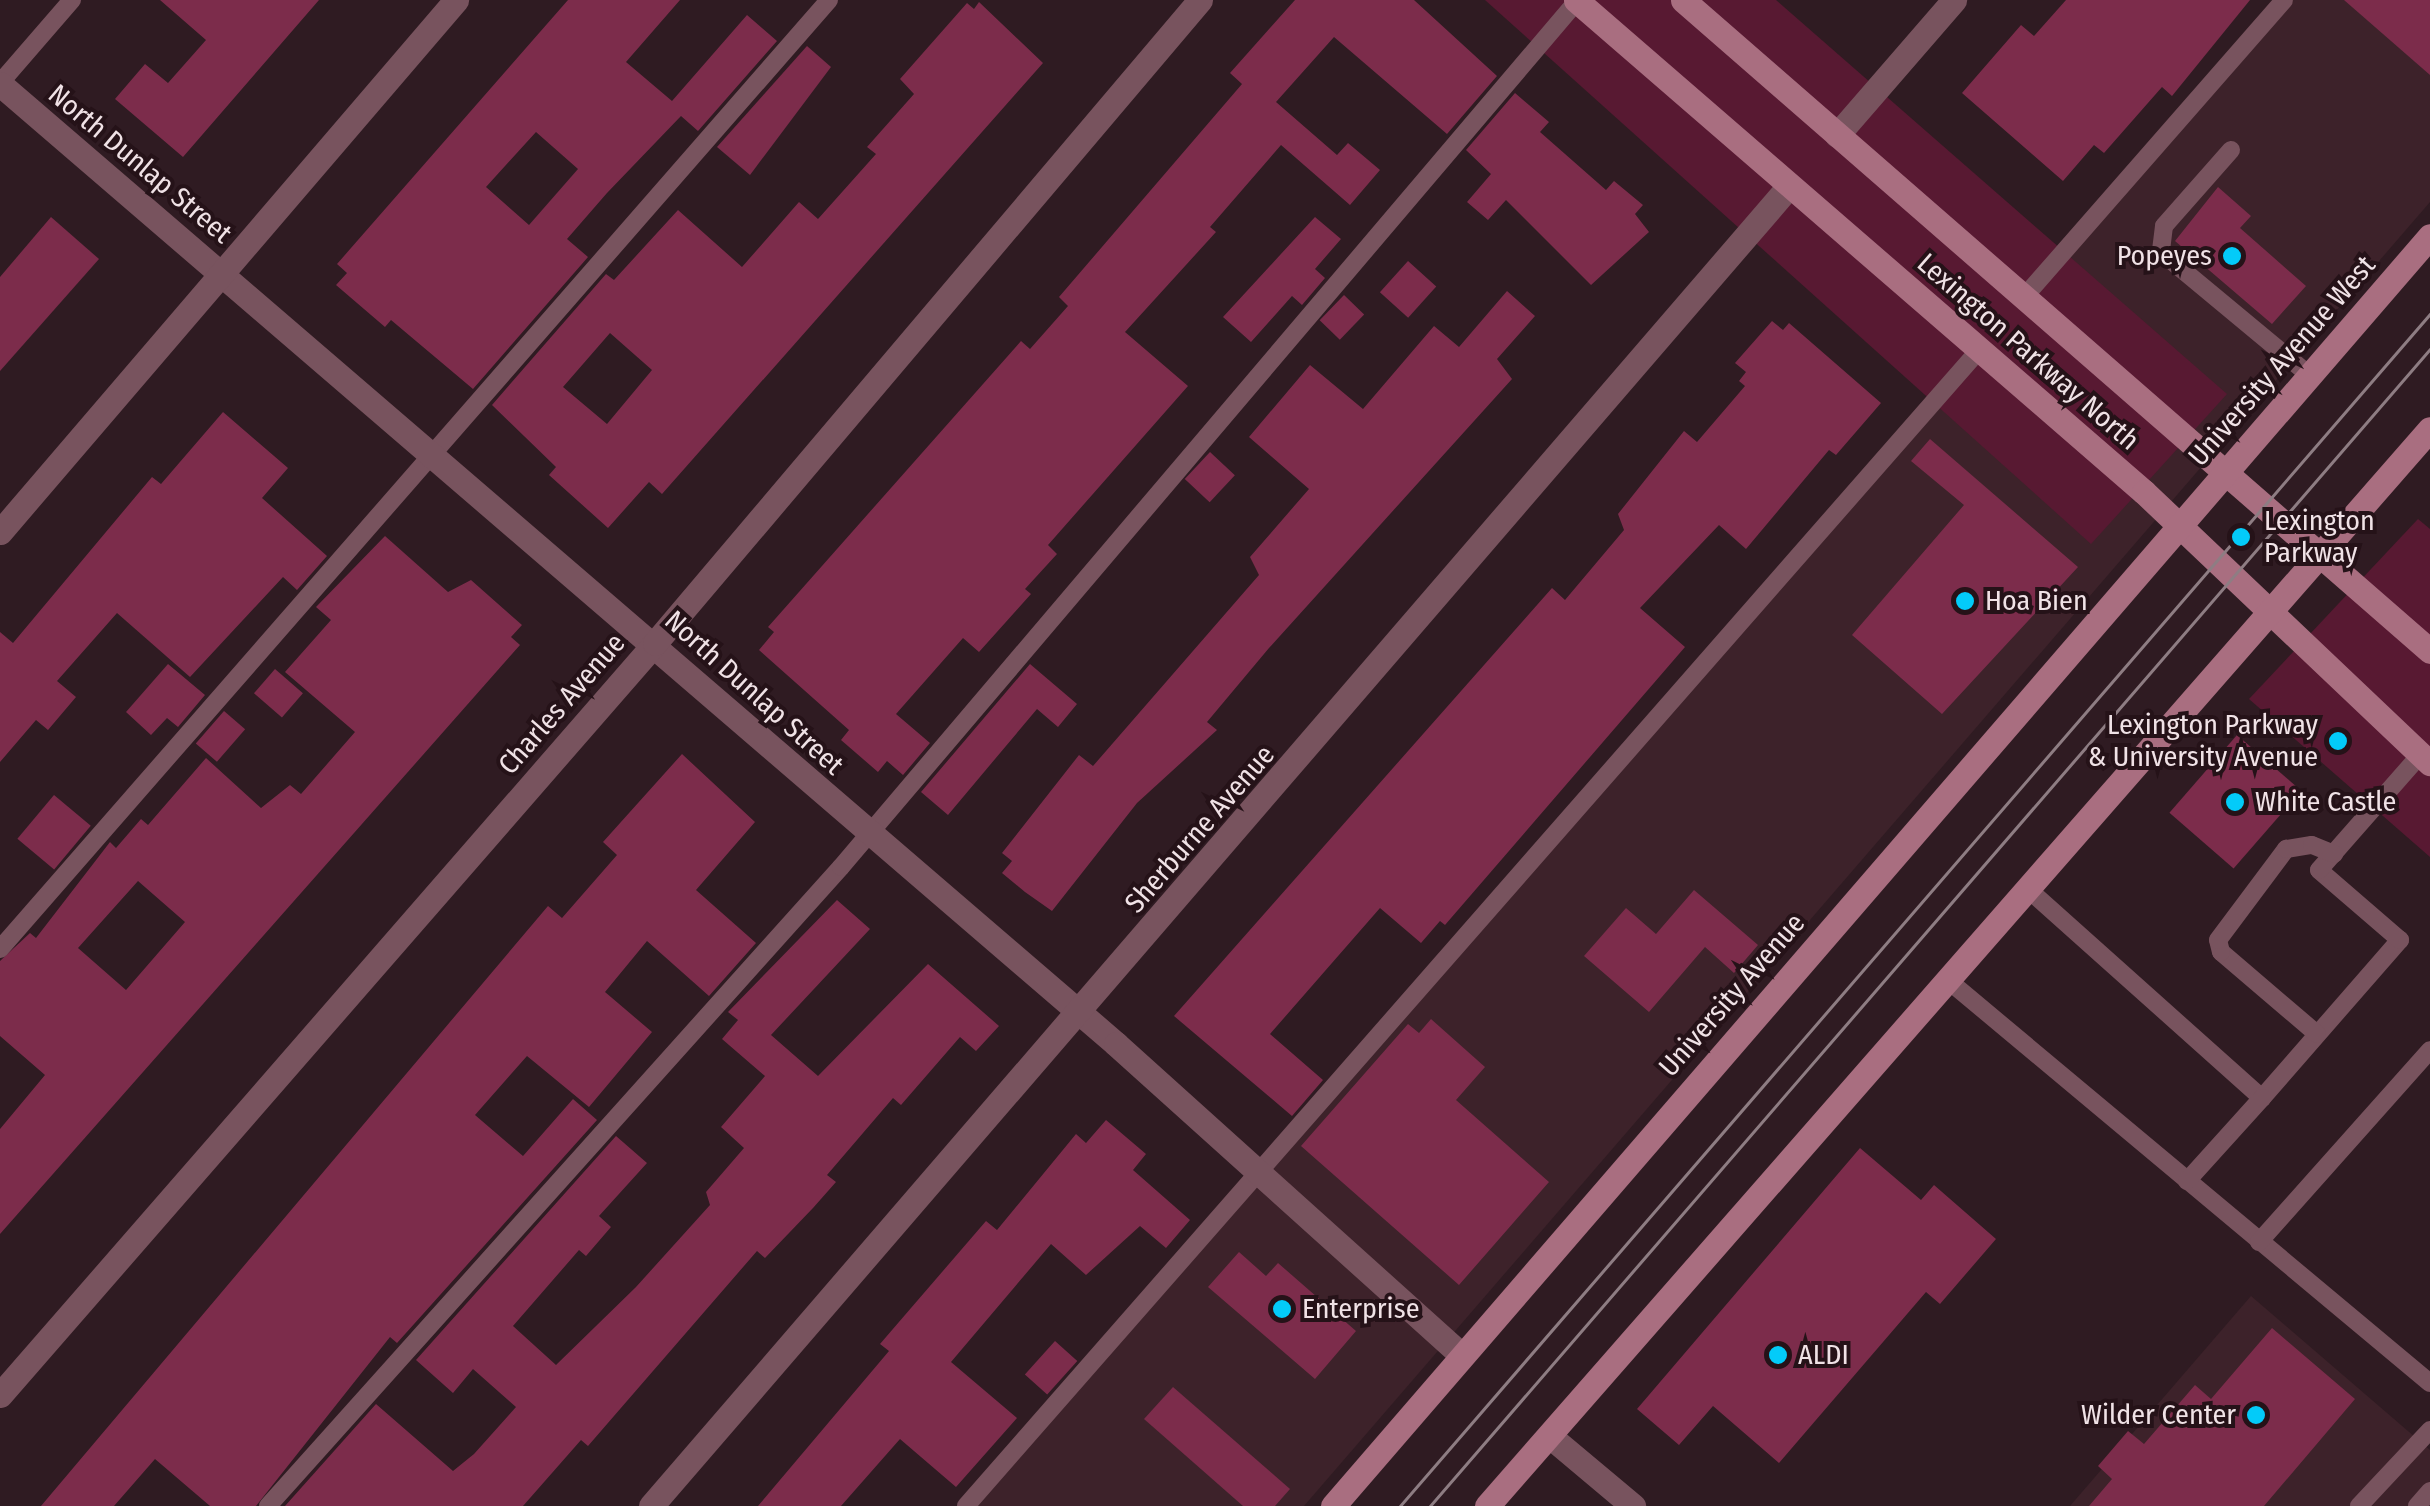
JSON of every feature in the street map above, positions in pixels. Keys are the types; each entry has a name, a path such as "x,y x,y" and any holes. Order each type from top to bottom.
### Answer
{"main road":[{"name":"Lexington Parkway North","path":"1577,0 2178,525 2425,758"},
{"name":"Lexington Parkway North","path":"1683,0 2430,650"},
{"name":"University Avenue West","path":"2178,525 2430,236"},
{"path":"1487,1506 1552,1438 2430,429"},
{"name":"University Avenue","path":"1333,1506 2178,525"}],"street":[{"path":"0,532 456,0"},
{"name":"Charles Avenue","path":"0,1394 655,643 1200,0"},
{"path":"1837,134 1954,0"},
{"name":"North Dunlap Street","path":"0,83 429,454 655,643 864,833 1081,1014 1254,1174 1462,1355"},
{"name":"Sherburne Avenue","path":"651,1506 1081,1014 1790,186"},
{"path":"1552,1438 1633,1506"}],"lane":[{"path":"0,83 72,0"},
{"path":"0,949 829,0"},
{"path":"268,1506 864,833 1577,0"},
{"path":"2026,296 2284,0"},
{"path":"2231,150 2164,226 2161,252 2310,375"},
{"path":"966,1506 1980,350"},
{"path":"2187,1181 2400,940 2318,870 2425,758"},
{"path":"2317,1034 2221,952 2218,940 2286,850 2312,845 2334,854"},
{"path":"2028,889 2262,1098"},
{"path":"1949,981 2430,1384"},
{"path":"2260,1242 2430,1050"},
{"path":"2359,1506 2430,1430"},
{"path":"2417,1506 2430,1491"}],"shaded area":[{"path":"1485,0 1776,0 2227,394 2091,544"},
{"path":"2289,0 2430,0 2430,202 1304,1506 966,1506"},
{"name":"Lexington Parkway","path":"2418,519 2430,529 2430,857 2249,699"},
{"path":"2251,1296 2430,1450 2430,1506 2070,1506"}],"building":[{"path":"160,0 319,0 183,157 115,99 145,64 168,83 206,40"},
{"path":"568,0 680,0 626,62 672,101 747,15 777,41 698,131 681,116 607,193 567,239 588,257 473,389 391,320 385,327 336,285 347,273 337,264","holes":["536,132 578,169 529,225 486,187"]},
{"path":"1295,0 1414,0 1497,76 1447,134 1334,37 1276,102 1337,155 1348,143 1380,170 1350,205 1281,145 1210,227 1216,232 1125,332 1188,386 1048,545 1057,554 1025,589 1031,594 979,652 963,638 896,714 930,743 903,775 887,761 878,772 841,740 849,730 759,650 774,632 768,627 1021,341 1030,349 1068,306 1059,297 1242,84 1230,73"},
{"path":"2066,0 2250,0 2172,96 2162,87 2104,153 2094,145 2063,181 1962,93 2021,25 2034,36"},
{"path":"2344,0 2430,0 2430,75"},
{"path":"979,2 1043,63 662,494 649,482 608,528 549,475 556,467 492,405 606,274 614,280 678,210 742,267 799,202 818,219 876,154 867,147 914,94 900,79 967,3 974,9","holes":["610,333 652,370 607,424 563,387"]},
{"path":"807,46 831,67 750,175 717,147"},
{"path":"1515,93 1549,122 1540,132 1606,190 1614,181 1643,205 1635,214 1649,232 1591,285 1506,200 1488,220 1467,202 1491,174 1466,150"},
{"name":"Popeyes","path":"2218,187 2251,216 2240,228 2306,286 2272,324 2175,241"},
{"path":"51,217 99,259 0,371 0,277"},
{"path":"1315,217 1341,239 1315,269 1325,278 1302,305 1292,296 1251,342 1223,317"},
{"path":"1408,261 1436,286 1408,318 1380,292"},
{"path":"1507,291 1535,316 1497,359 1512,379 1269,648 1207,722 1217,730 1137,803 1052,911 1002,873 1012,861 1002,853 1079,755 1093,766 1259,575 1250,557 1309,489 1249,437 1310,365 1363,409 1434,326 1459,347"},
{"path":"1344,295 1364,314 1340,340 1320,320"},
{"path":"1772,321 1783,330 1789,323 1881,403 1836,455 1829,450 1746,549 1719,525 1640,608 1685,647 1445,925 1440,921 1421,943 1380,908 1270,1034 1323,1080 1292,1116 1174,1016 1552,588 1565,600 1624,530 1618,514 1684,431 1697,442 1745,386 1739,381 1746,372 1735,363"},
{"path":"223,412 288,468 262,498 327,556 297,590 283,577 190,677 117,613 57,681 76,697 48,730 36,720 0,762 0,632 13,643 152,477 161,484"},
{"name":"Hoa Bien","path":"1930,439 2078,567 1942,714 1852,635 1964,505 1911,461"},
{"path":"1210,452 1235,475 1210,502 1185,479"},
{"path":"385,536 448,592 471,580 522,625 511,637 520,645 0,1234 0,1129 45,1075 0,1036 0,961 30,933 36,938 110,842 116,848 141,819 148,825 206,758 261,808 290,785 301,794 355,732 285,672 331,620 316,607","holes":["138,881 185,922 126,990 78,948"]},
{"path":"168,664 205,695 178,727 167,718 151,735 126,712"},
{"path":"1030,664 1077,704 1058,727 1037,709 948,815 921,792"},
{"path":"275,669 303,693 282,717 254,693"},
{"path":"224,711 245,729 217,762 196,743"},
{"name":"White Castle","path":"2237,735 2301,791 2234,869 2169,813"},
{"path":"682,754 755,822 696,890 756,943 709,996 647,941 605,992 652,1032 589,1107 527,1056 475,1115 523,1156 573,1099 597,1120 397,1343 390,1337 256,1506 210,1506 155,1459 114,1506 41,1506 548,906 562,918 617,855 603,842"},
{"path":"54,795 91,826 54,870 17,839"},
{"path":"1694,890 1758,945 1734,973 1705,947 1649,1012 1584,956 1626,908 1656,934"},
{"path":"837,900 870,929 771,1035 818,1076 928,964 999,1026 976,1051 960,1037 901,1105 893,1098 827,1175 836,1182 813,1208 765,1258 757,1251 588,1446 581,1440 523,1506 285,1506 376,1404 453,1471 474,1454 516,1407 473,1369 453,1393 416,1360 616,1136 647,1163 599,1216 611,1227 586,1256 579,1250 513,1326 556,1365 636,1287 710,1205 706,1192 744,1148 721,1127 765,1076 722,1039 738,1020 728,1012"},
{"path":"1431,1019 1485,1067 1456,1100 1549,1182 1459,1285 1301,1146 1408,1024 1419,1033"},
{"path":"1106,1120 1146,1154 1133,1170 1190,1220 1166,1248 1140,1226 1086,1275 1051,1244 951,1362 1017,1418 956,1487 900,1439 841,1506 758,1506 889,1351 880,1344 986,1221 997,1230 1076,1134 1086,1143"},
{"name":"ALDI","path":"1860,1148 1921,1200 1934,1185 1996,1239 1940,1304 1926,1292 1779,1463 1713,1406 1679,1445 1637,1409"},
{"name":"Enterprise","path":"1239,1252 1266,1276 1278,1263 1356,1331 1315,1379 1208,1287"},
{"name":"Wilder Center","path":"2272,1328 2355,1399 2264,1506 2089,1506 2112,1479 2098,1466 2128,1431 2144,1444 2195,1385 2211,1399"},
{"path":"1055,1341 1077,1361 1047,1395 1025,1374"},
{"path":"1173,1387 1290,1489 1275,1506 1243,1506 1144,1419"}],"tram line":[{"path":"1400,1506 2430,314"},
{"path":"1430,1506 2430,349"}],"place":[{"name":"Popeyes","path":"2232,256"},
{"name":"Lexington Parkway","path":"2241,537"},
{"name":"Hoa Bien","path":"1965,601"},
{"name":"Lexington Parkway & University Avenue","path":"2338,741"},
{"name":"White Castle","path":"2235,802"},
{"name":"Enterprise","path":"1282,1309"},
{"name":"ALDI","path":"1778,1355"},
{"name":"Wilder Center","path":"2256,1415"}]}
